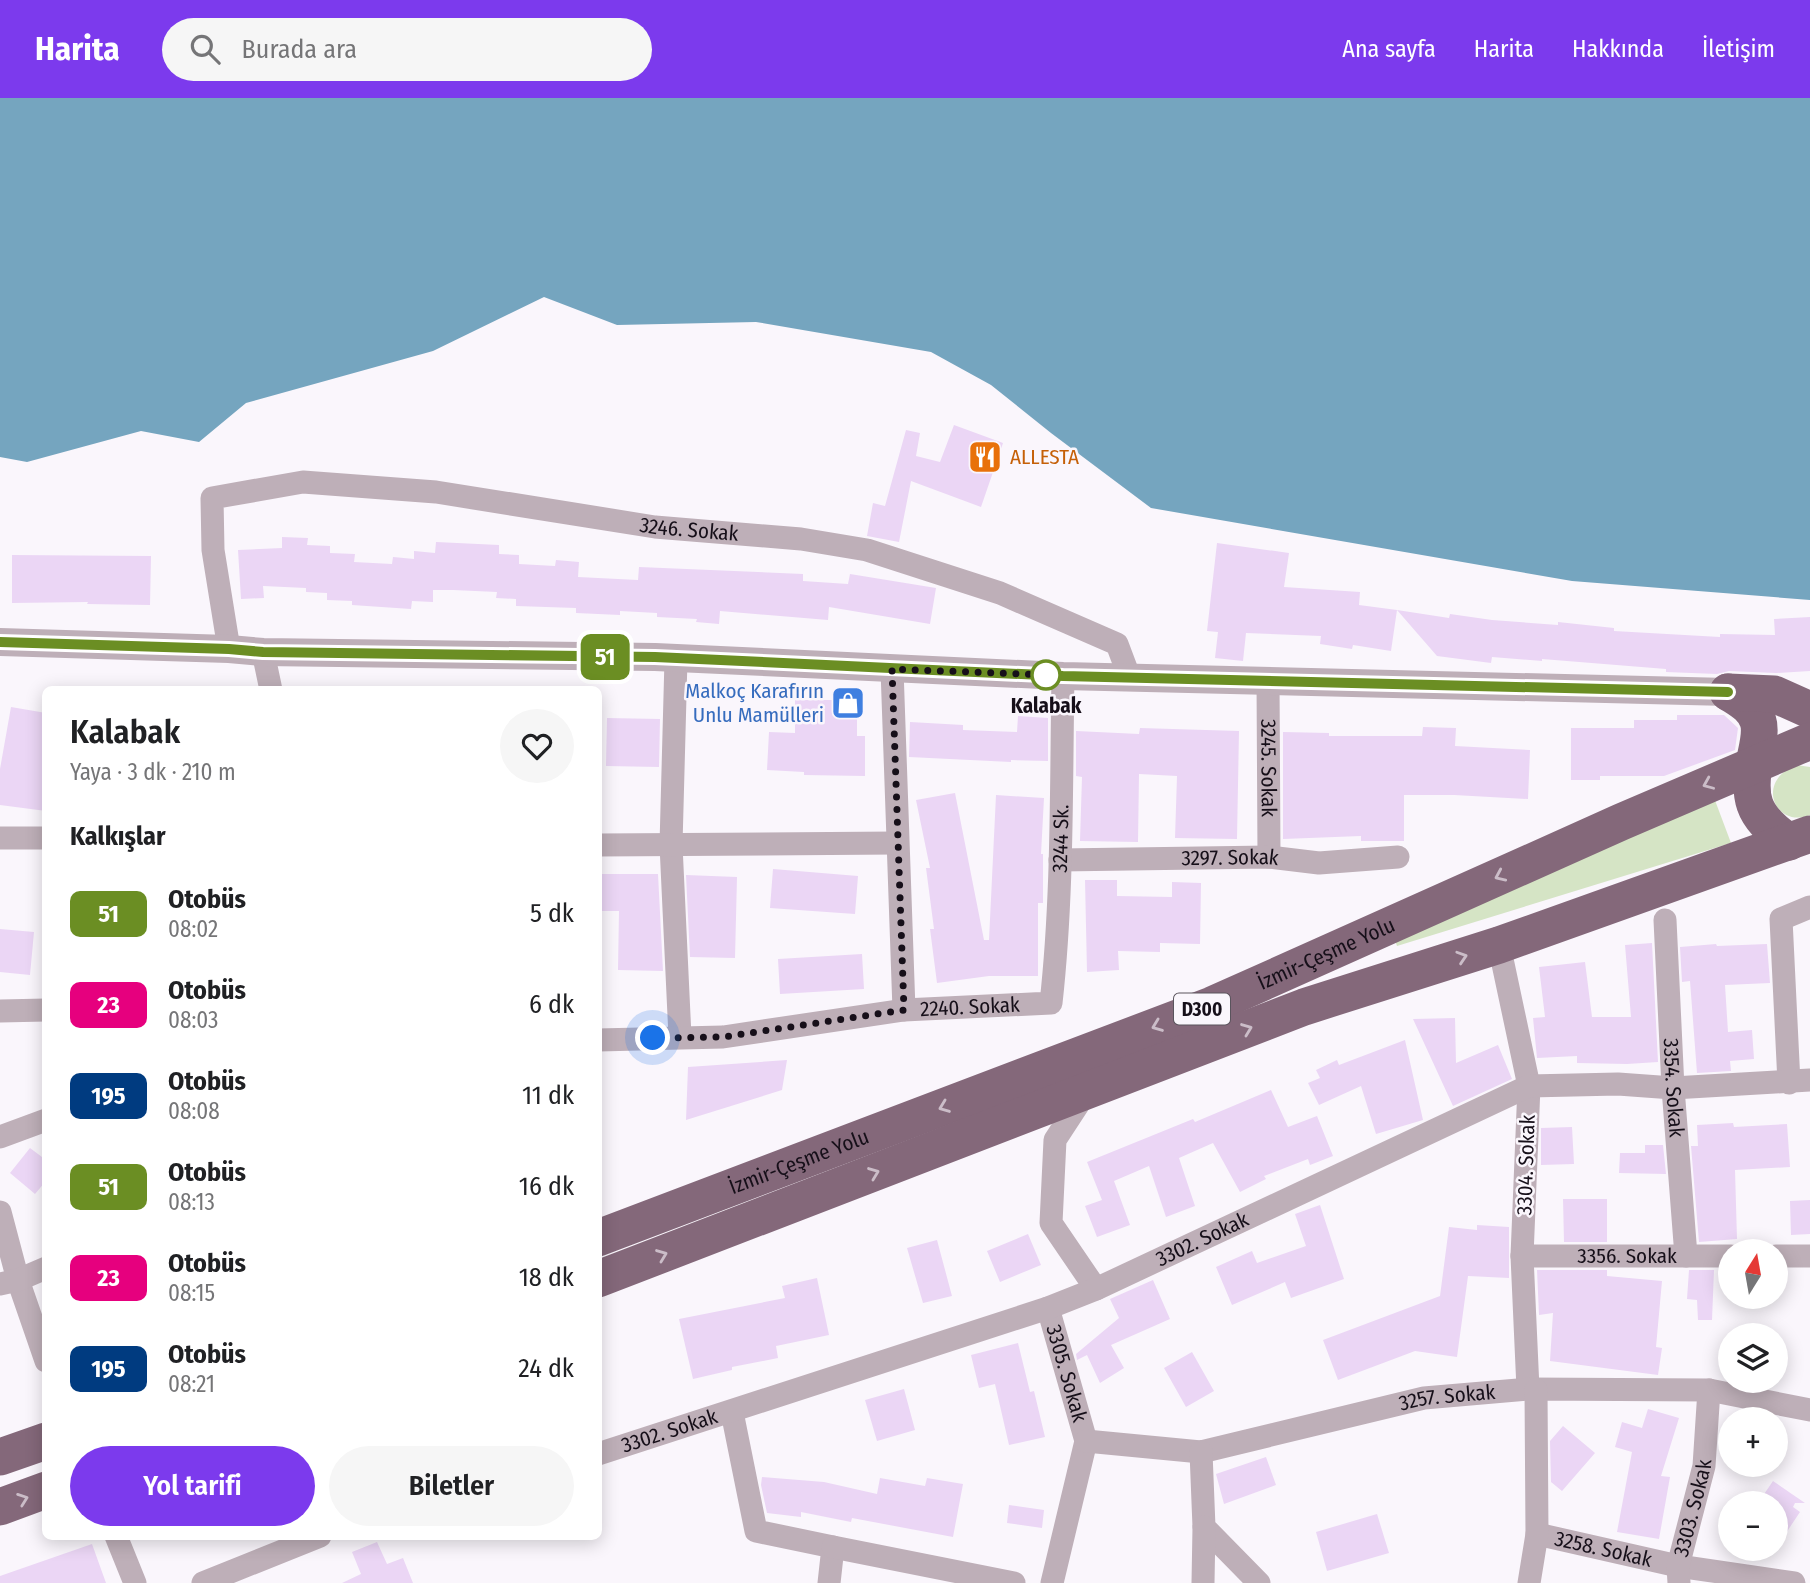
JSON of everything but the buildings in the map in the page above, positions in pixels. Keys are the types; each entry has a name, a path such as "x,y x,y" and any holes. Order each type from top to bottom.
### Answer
{"highway":[{"path":"1728,692 1774,694 1810,710"},
{"path":"1728,692 1748,704 1759,722 1758,745 1751,780 1753,799 1760,816 1773,831 1803,843"},
{"name":"İzmir-Çeşme Yolu","path":"602,1236 1212,1005 1810,741"},
{"name":"İzmir-Çeşme Yolu","path":"602,1277 1304,1007 1803,843"},
{"path":"0,1457 42,1442"},
{"path":"0,1507 42,1491"}],"street":[{"name":"3246. Sokak","path":"229,649 213,550 212,498 303,482 436,492 655,527 801,539 867,550 1000,593 1117,644 1129,677"},
{"path":"0,642 263,652 676,659 1063,676 1728,692"},
{"path":"263,652 270,686"},
{"path":"676,659 671,845 680,1037"},
{"path":"892,669 904,1010"},
{"name":"3244 Sk.","path":"1051,1003 1056,959 1060,860 1063,676"},
{"name":"3245. Sokak","path":"1268,679 1269,857"},
{"path":"0,838 42,838"},
{"path":"602,845 897,843"},
{"name":"3297. Sokak","path":"1060,860 1269,857 1319,863 1398,857"},
{"path":"1799,1081 1781,919 1810,907"},
{"name":"3354. Sokak","path":"1665,920 1673,1088 1686,1256"},
{"name":"3304. Sokak","path":"1499,945 1529,1086 1522,1256 1532,1389 1537,1534 1529,1583"},
{"name":"2240. Sokak","path":"602,1040 723,1037 904,1010 1051,1003"},
{"path":"0,1011 42,1010"},
{"name":"3302. Sokak","path":"602,1453 1048,1308 1097,1289 1529,1086 1618,1084 1673,1088 1799,1081"},
{"path":"1087,1091 1055,1140 1051,1223 1097,1289"},
{"path":"0,1137 42,1121"},
{"path":"0,1212 9,1282 42,1352"},
{"path":"1788,1256 1810,1255"},
{"name":"3356. Sokak","path":"1522,1256 1718,1256"},
{"path":"9,1282 42,1270"},
{"name":"3305. Sokak","path":"1048,1308 1086,1441"},
{"name":"3257. Sokak","path":"1086,1441 1200,1452 1424,1398 1532,1389 1709,1390 1810,1410"},
{"name":"3303. Sokak","path":"1678,1574 1703,1466 1709,1390"},
{"path":"732,1412 756,1531 1014,1583"},
{"path":"1052,1583 1086,1441"},
{"path":"1200,1452 1204,1527 1203,1583"},
{"path":"1204,1527 1259,1583"},
{"name":"3258. Sokak","path":"1537,1534 1678,1574 1794,1583"},
{"path":"118,1540 135,1583"},
{"path":"203,1583 310,1540"},
{"path":"829,1583 833,1547"}],"green space":[{"path":"1796,765 1810,767 1810,815 1798,818 1780,810 1774,802 1773,792 1783,773"},
{"path":"1713,795 1731,843 1397,946 1394,937"}],"water":[{"path":"0,98 1810,98 1810,600 1572,581 1151,508 991,385 931,352 756,322 617,325 544,297 433,351 246,403 199,442 141,431 27,462 0,457"}],"bus line":[{"name":"51","path":"0,642 263,652 655,657 1063,676 1728,692"}],"place":[{"name":"ALLESTA","path":"985,457"},
{"name":"Kalabak","path":"1046,675"},
{"name":"Malkoç Karafırın Unlu Mamülleri","path":"848,703"}],"route":[{"path":"653,1038 723,1037 904,1010 892,669 1046,675"}]}
